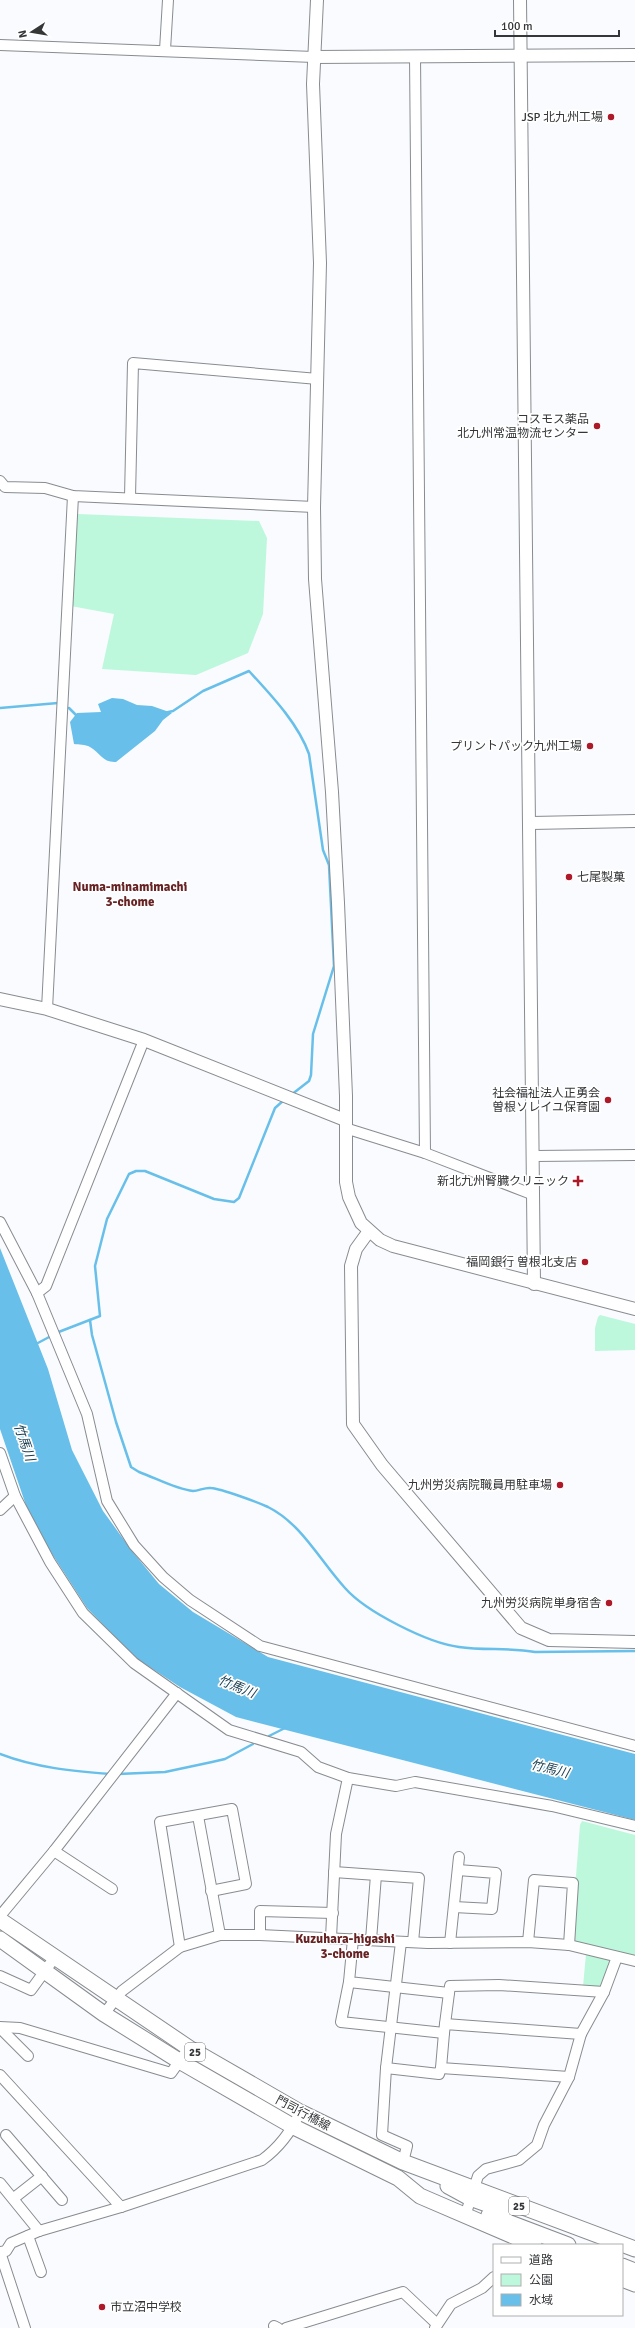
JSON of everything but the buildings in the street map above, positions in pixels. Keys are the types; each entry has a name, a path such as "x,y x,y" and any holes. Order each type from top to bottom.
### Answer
{"main road":[{"name":"門司行橋線","path":"0,1920 189,2048 300,2112 403,2162 469,2202 530,2244"},
{"name":"門司行橋線","path":"0,1939 46,1970 104,2014 181,2062 294,2126 398,2178 420,2196 469,2202 617,2244"},
{"path":"469,2202 566,2241 588,2244"},
{"name":"門司行橋線","path":"623,2246 635,2249"},
{"path":"623,2255 635,2261"},
{"path":"623,2266 635,2271"},
{"path":"623,2279 635,2284"}],"street":[{"path":"165,50 168,0"},
{"path":"317,0 314,57 314,115 320,263 314,506 314,579 338,903 346,1182 349,1197 361,1223 369,1231 393,1246 534,1284 635,1309"},
{"path":"520,0 531,823 534,1284"},
{"path":"0,45 165,50 314,57 635,55"},
{"path":"415,56 425,1153"},
{"path":"130,497 133,363 318,379"},
{"path":"2,486 45,488 73,496 130,497 314,506"},
{"path":"47,1009 73,496"},
{"path":"531,823 635,821"},
{"path":"0,999 47,1009 144,1040 288,1097 345,1124 534,1195"},
{"path":"37,1293 46,1286 144,1040"},
{"path":"534,1156 635,1155"},
{"path":"0,1222 37,1293 58,1339 87,1414 107,1501 134,1545 163,1577 190,1600 224,1624 260,1646 635,1746"},
{"path":"369,1231 356,1249 351,1266 353,1424 382,1465 522,1628 549,1640 635,1642"},
{"path":"0,1453 15,1496 50,1562 83,1613 134,1663 229,1730 301,1752 318,1767 348,1778 396,1786 415,1782 552,1806 635,1826"},
{"path":"0,1510 15,1496"},
{"path":"0,1916 54,1851 177,1693"},
{"path":"331,1938 336,1834 348,1778"},
{"path":"180,1947 160,1822 232,1810 246,1884 211,1891"},
{"path":"198,1816 220,1935"},
{"path":"54,1851 112,1889"},
{"path":"450,1943 459,1857"},
{"path":"454,1907 492,1909 496,1873 458,1870"},
{"path":"334,1872 419,1878 412,1942"},
{"path":"371,1940 376,1875"},
{"path":"528,1942 534,1880 572,1883 569,1945"},
{"path":"260,1935 260,1911 332,1913"},
{"path":"104,2014 115,1999 180,1947 220,1935 260,1935 400,1942 528,1942 569,1945 635,1961"},
{"path":"354,1939 349,1982 341,2022 391,2027 581,2034"},
{"path":"400,1942 386,2068 382,2135 407,2146 403,2162"},
{"path":"0,1976 31,1990 55,1957"},
{"path":"469,2202 478,2176 486,2169 519,2160 537,2144 544,2126 569,2077 581,2034 604,1992 616,1957"},
{"path":"349,1982 449,1993"},
{"path":"386,2068 439,2074 441,2068 450,1986 499,1985 604,1992"},
{"path":"0,2027 20,2028 171,2073 181,2062 189,2048"},
{"path":"0,2027 28,2056"},
{"path":"441,2068 569,2077"},
{"path":"0,2075 121,2207"},
{"path":"25,2328 2,2249 11,2243 40,2231 121,2207 262,2160 277,2149 294,2126 300,2112"},
{"path":"2,2134 42,2176 62,2200"},
{"path":"14,2198 42,2176"},
{"path":"0,2183 40,2231"},
{"path":"28,2236 41,2272"},
{"path":"286,2328 404,2292 436,2326 451,2304 482,2288 493,2278"}],"green space":[{"path":"77,514 259,521 267,538 263,614 248,653 196,675 102,669 114,614 71,606"},
{"path":"600,1315 635,1324 635,1350 595,1351 595,1328"},
{"path":"582,1821 635,1835 635,1960 571,1941 580,1825"},
{"path":"586,1954 612,1960 599,1990 583,1987"}],"water":[{"path":"112,698 123,699 137,705 152,706 172,713 163,720 155,731 116,762 104,759 88,746 74,744 70,722 77,713 101,712 98,704"},
{"name":"竹馬川","path":"0,1248 48,1369 72,1450 103,1511 132,1551 159,1584 193,1612 268,1657 635,1754 635,1820 236,1717 180,1687 133,1656 87,1608 32,1523 0,1429"}],"waterway":[{"path":"164,713 173,711 203,691 249,671 291,720 309,754 323,850 329,865 334,966 313,1034 311,1075 309,1081 291,1095"},
{"path":"0,708 58,703"},
{"path":"69,708 77,716"},
{"path":"56,1333 100,1316 95,1266 107,1219 129,1174 136,1171 145,1171 214,1199 234,1202 239,1198 275,1108 284,1100"},
{"path":"90,1320 92,1335 116,1422 131,1467 139,1472 186,1490 193,1491 209,1488 216,1489 240,1496 268,1507 280,1514 301,1533 345,1588 367,1607 398,1625 431,1639 459,1647 478,1649 535,1652 635,1651"},
{"path":"36,1344 51,1336"},
{"path":"269,1736 285,1728"},
{"path":"118,1774 165,1772 212,1762 225,1759 253,1744"},
{"path":"0,1754 41,1766 111,1774"}],"place":[{"name":"JSP 北九州工場","path":"611,117"},
{"name":"コスモス薬品 北九州常温物流センター","path":"597,426"},
{"name":"プリントパック九州工場","path":"590,746"},
{"name":"七尾製菓","path":"569,877"},
{"name":"社会福祉法人正勇会 曽根ソレイユ保育園","path":"608,1100"},
{"name":"新北九州腎臓クリニック","path":"578,1181"},
{"name":"福岡銀行 曽根北支店","path":"585,1262"},
{"name":"九州労災病院職員用駐車場","path":"560,1485"},
{"name":"九州労災病院単身宿舎","path":"609,1603"},
{"name":"市立沼中学校","path":"102,2307"}],"district":[{"name":"Numa-minamimachi 3-chome","path":"130,894"},
{"name":"Kuzuhara-higashi 3-chome","path":"345,1946"}]}
